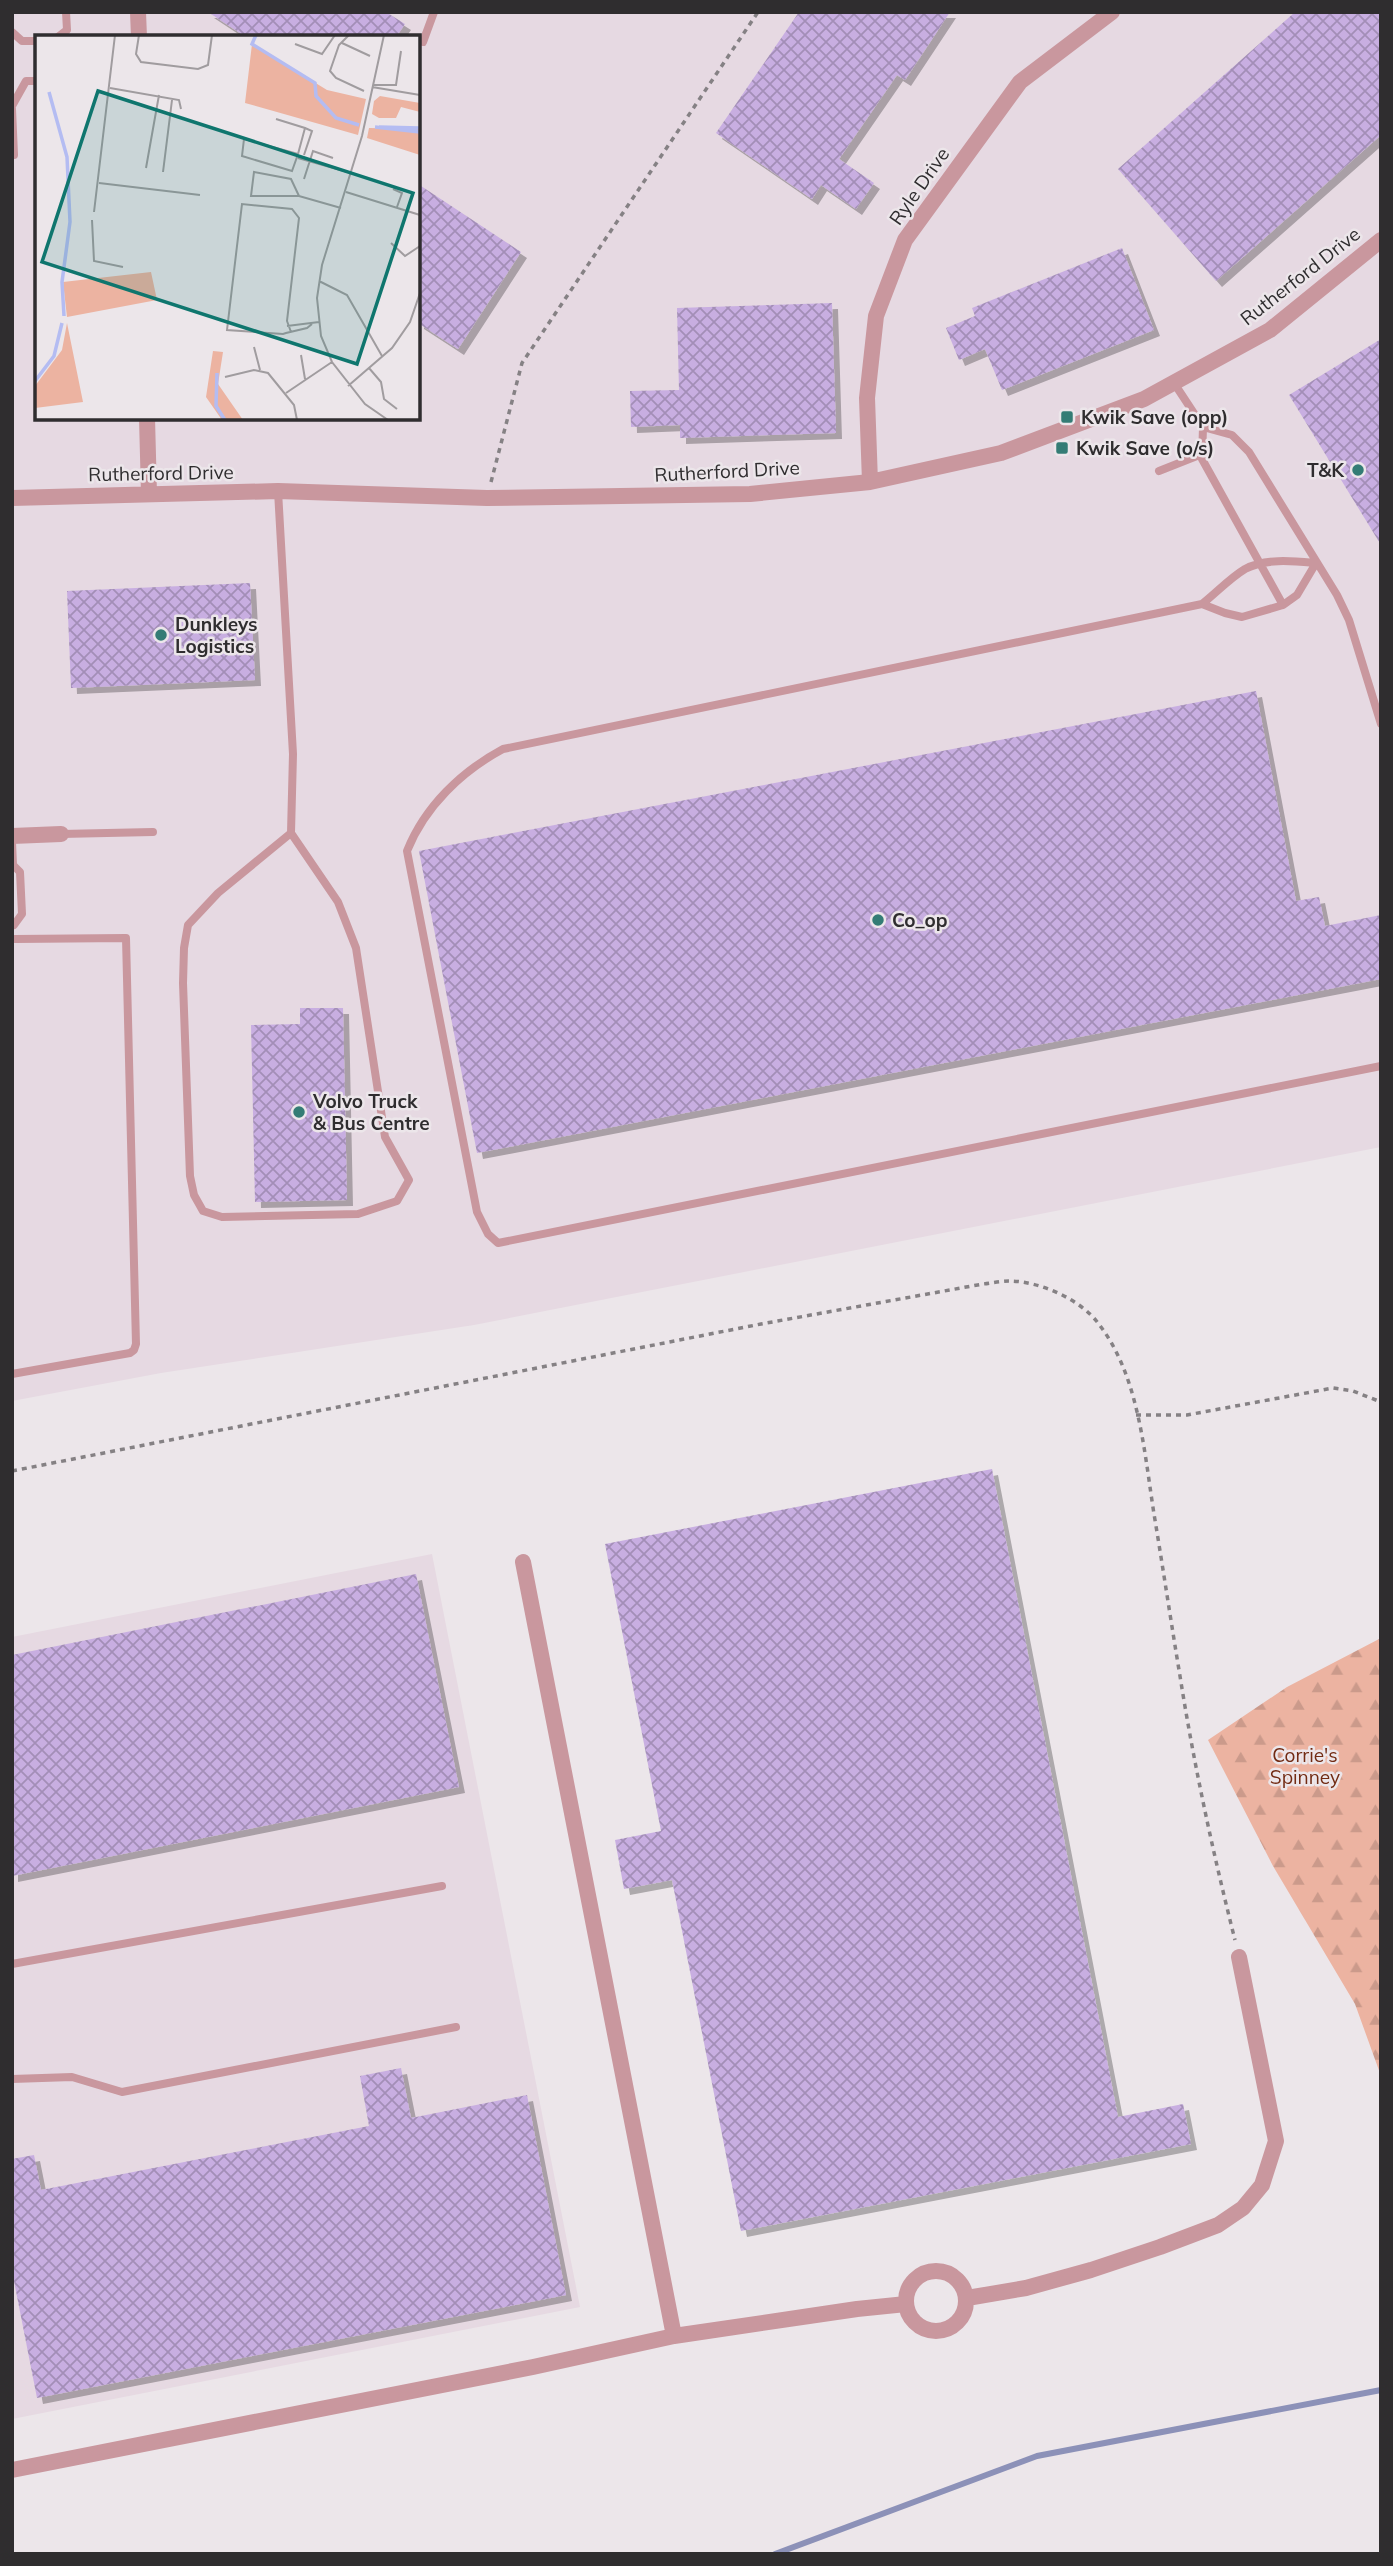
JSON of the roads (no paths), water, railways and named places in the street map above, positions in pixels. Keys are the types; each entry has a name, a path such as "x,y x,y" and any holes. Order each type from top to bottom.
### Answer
{"street":[{"path":"138,12 139,35"},
{"name":"Ryle Drive","path":"870,482 867,398 876,316 905,240 1020,82 1112,12"},
{"name":"Rutherford Drive","path":"12,498 278,491 487,498 750,494 870,482 1001,453 1144,399 1270,330 1381,240"},
{"path":"147,420 149,494"},
{"path":"12,836 61,835"},
{"path":"523,1562 674,2336"},
{"path":"967,2298 1026,2288 1160,2248 1218,2225 1243,2208 1262,2185 1276,2141 1239,1957"},
{"path":"929,2271 949,2273 958,2279 967,2298 966,2309 955,2326 935,2332 917,2325 906,2304 908,2290 913,2281 929,2271"},
{"path":"12,2470 520,2370 674,2336 906,2304"}],"lane":[{"path":"61,35 67,30 66,12"},
{"path":"422,42 434,12"},
{"path":"12,32 22,41 35,41"},
{"path":"14,155 12,107 26,82 35,81"},
{"path":"1174,383 1203,427 1202,454 1283,605"},
{"path":"1203,427 1232,435 1249,452 1337,595 1349,620 1381,724"},
{"path":"1159,471 1202,454"},
{"path":"278,491 293,754 291,833 338,902 356,948 385,1136 409,1180 397,1201 358,1214 222,1217 203,1211 194,1195 190,1176 183,983 186,936 188,925 202,908 291,833"},
{"path":"1316,563 1287,561 1260,564 1245,569 1202,604 503,749 457,780 415,830 407,851 477,1212 488,1234 498,1243 1381,1066"},
{"path":"1202,604 1242,617 1283,605 1297,595 1316,563"},
{"path":"61,835 153,831"},
{"path":"12,842 13,865 20,872 22,914 13,924 13,939 126,938 136,1344 131,1353 12,1374"},
{"path":"12,1964 442,1886"},
{"path":"12,2079 72,2077 122,2092 456,2027"}],"waterway":[{"path":"775,2554 1037,2456 1381,2390"}],"place":[{"name":"Kwik Save (opp)","path":"1067,417"},
{"name":"Kwik Save (o/s)","path":"1062,448"},
{"name":"T&K","path":"1358,470"},
{"name":"Dunkleys Logistics","path":"161,635"},
{"name":"Co_op","path":"878,920"},
{"name":"Volvo Truck & Bus Centre","path":"299,1112"}],"park label":[{"name":"Corrie's Spinney","path":"1305,1766"}]}
